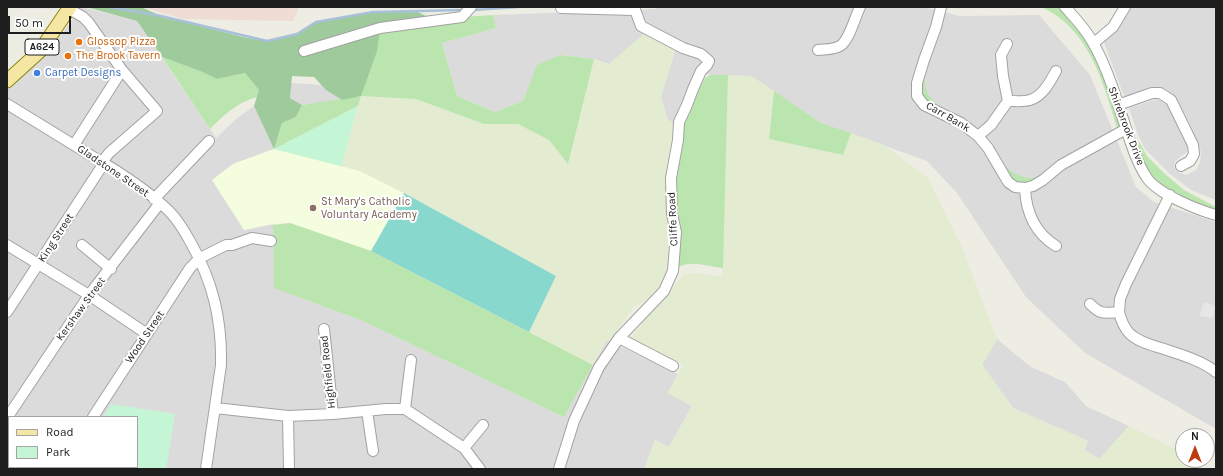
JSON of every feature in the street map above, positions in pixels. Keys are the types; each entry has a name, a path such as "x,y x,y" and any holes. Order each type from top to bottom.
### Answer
{"main road":[{"name":"A624","path":"7,81 40,51 69,8"}],"street":[{"path":"304,51 380,28 462,17 471,7"},
{"path":"818,50 832,49 841,46 846,39 860,7"},
{"name":"Carr Bank","path":"941,7 936,27 917,82 917,96 924,105 961,123 978,136 988,148 1008,182 1015,187 1025,188"},
{"name":"Shirebrook Drive","path":"1065,7 1094,43 1126,129 1148,179 1181,202 1201,211 1216,215"},
{"path":"1094,43 1113,26 1125,7"},
{"path":"69,8 89,23 122,70 74,145"},
{"path":"561,8 634,8"},
{"name":"Cliffe Road","path":"559,469 574,421 599,367 619,338 664,291 673,271 676,232 672,214 671,178 678,140 679,122 701,71 709,61 701,54 684,48 641,26 634,8"},
{"path":"978,136 991,125 1008,101 1001,55 1007,44"},
{"name":"King Street","path":"7,312 109,153 157,111 122,70"},
{"path":"1008,101 1031,100 1039,95 1049,85 1056,71"},
{"path":"1118,105 1152,93 1160,93 1171,100 1193,145 1194,154 1190,161 1181,166"},
{"name":"Gladstone Street","path":"7,104 133,181 157,201 176,220 200,258 215,298 220,333 221,365 206,469"},
{"path":"1056,246 1046,239 1030,218 1026,202 1025,188 1033,186 1061,165 1126,129"},
{"name":"Kershaw Street","path":"8,416 89,295 111,269 157,201 209,141"},
{"path":"1170,195 1126,284 1120,299 1119,312 1124,326 1129,334 1135,338 1200,363 1216,372"},
{"path":"200,258 226,245 232,245 246,239 271,241"},
{"path":"7,245 89,295 147,334"},
{"path":"82,245 111,269"},
{"name":"Wood Street","path":"94,416 190,268 200,258"},
{"path":"1090,304 1102,314 1119,312"},
{"name":"Highfield Road","path":"324,329 332,414"},
{"path":"619,338 673,366"},
{"path":"411,360 405,409 464,448 480,469"},
{"name":"Highfield Road","path":"215,408 288,416 405,409"},
{"path":"367,411 373,451"},
{"path":"288,416 288,469"},
{"path":"464,448 483,425"}],"shaded area":[{"path":"7,7 59,7 57,10"},
{"path":"82,7 137,21 216,138 236,119 254,106 274,149 233,164 244,230 273,224 275,288 363,321 564,417 607,340 678,374 668,393 692,406 669,447 655,440 645,467 649,469 7,469 7,89 52,47"},
{"path":"142,7 299,7 293,21 183,19"},
{"path":"658,7 923,7 959,16 1039,15 1090,75 1136,187 1154,202 1216,222 1216,429 1085,353 1026,297 957,193 927,161 821,123 751,76 710,75 697,72 675,125 667,118 661,97 676,47 609,64 594,59 560,55 538,65 523,101 495,112 457,96 442,43 496,28 493,15 656,9"},
{"path":"1132,7 1216,7 1216,200 1191,190 1170,174 1145,149 1138,135 1129,108 1157,99 1168,105 1185,138 1188,151 1175,161 1174,166 1177,171 1186,175 1196,170 1200,162 1201,152 1190,124 1176,97 1166,89 1159,87 1151,87 1126,97 1124,96 1103,40 1121,25"},
{"path":"646,32 676,47 661,97 667,118 675,125 665,180 668,222 668,267 660,286 646,301 634,306 610,342 607,340 593,365 529,332 556,276 404,193 360,171 341,166 361,96 416,99 484,124 518,124 549,140 568,164 594,59 609,64"},
{"path":"728,75 751,76 774,91 769,139 843,155 851,133 884,145 928,178 961,245 997,339 982,365 1013,408 1088,441 1084,450 1099,459 1129,426 1175,449 1175,468 1202,469 649,469 645,467 655,440 669,447 692,406 668,393 683,365 629,339 684,274 698,273 722,277"},
{"path":"291,83 322,85 326,90 342,100 302,105 290,98"},
{"name":"St Mary's Catholic Voluntary Academy","path":"274,149 360,171 404,193 371,251 290,223 273,224 244,230 212,180 233,164"},
{"path":"404,193 556,276 529,332 371,251"},
{"path":"1204,302 1216,306 1212,318 1199,316"},
{"path":"997,339 1031,367 1065,382 1086,406 1129,426 1100,459 1084,450 1088,441 1013,408 982,365"}],"green space":[{"path":"86,7 141,7 161,16 243,37 267,41 297,34 316,22 373,12 418,12 432,19 380,28 377,51 361,96 342,100 326,90 314,77 292,76 290,98 302,105 296,117 282,123 274,149 254,106 259,90 245,73 217,79 162,57 137,21"},
{"path":"1041,7 1065,7 1087,33 1126,129 1119,134 1101,79 1084,44 1072,29 1058,17"},
{"path":"493,15 496,28 442,43 457,96 495,112 523,101 537,65 560,55 594,59 568,164 549,140 518,124 484,124 416,99 361,96 380,28 432,19"},
{"path":"162,57 217,79 245,73 259,90 257,97 237,106 210,129"},
{"path":"919,74 925,81 926,91 935,102 946,111 917,96"},
{"path":"710,75 728,75 723,268 699,264 688,264 677,268 681,234 676,212 675,190 683,124 705,78"},
{"path":"774,91 821,123 851,133 843,155 769,139"},
{"path":"361,96 358,106 274,149 282,123 296,117 302,105"},
{"path":"358,106 341,166 274,149"},
{"path":"1137,138 1147,156 1165,174 1184,190 1216,207 1216,215 1148,179 1130,141"},
{"path":"1003,165 1026,178 1036,178 1041,176 1043,180 1015,187"},
{"path":"290,223 371,251 593,365 564,417 363,321 274,288 273,225"},
{"path":"111,404 175,414 166,469 70,469 138,468 138,416 104,416"}],"waterway":[{"path":"109,7 161,16 267,41 297,34 316,22 373,12 464,10"},
{"path":"473,10 519,7"}],"place":[{"name":"Glossop Pizza","path":"79,42"},
{"name":"The Brook Tavern","path":"68,56"},
{"name":"Carpet Designs","path":"37,73"},
{"name":"St Mary's Catholic Voluntary Academy","path":"313,208"}]}
